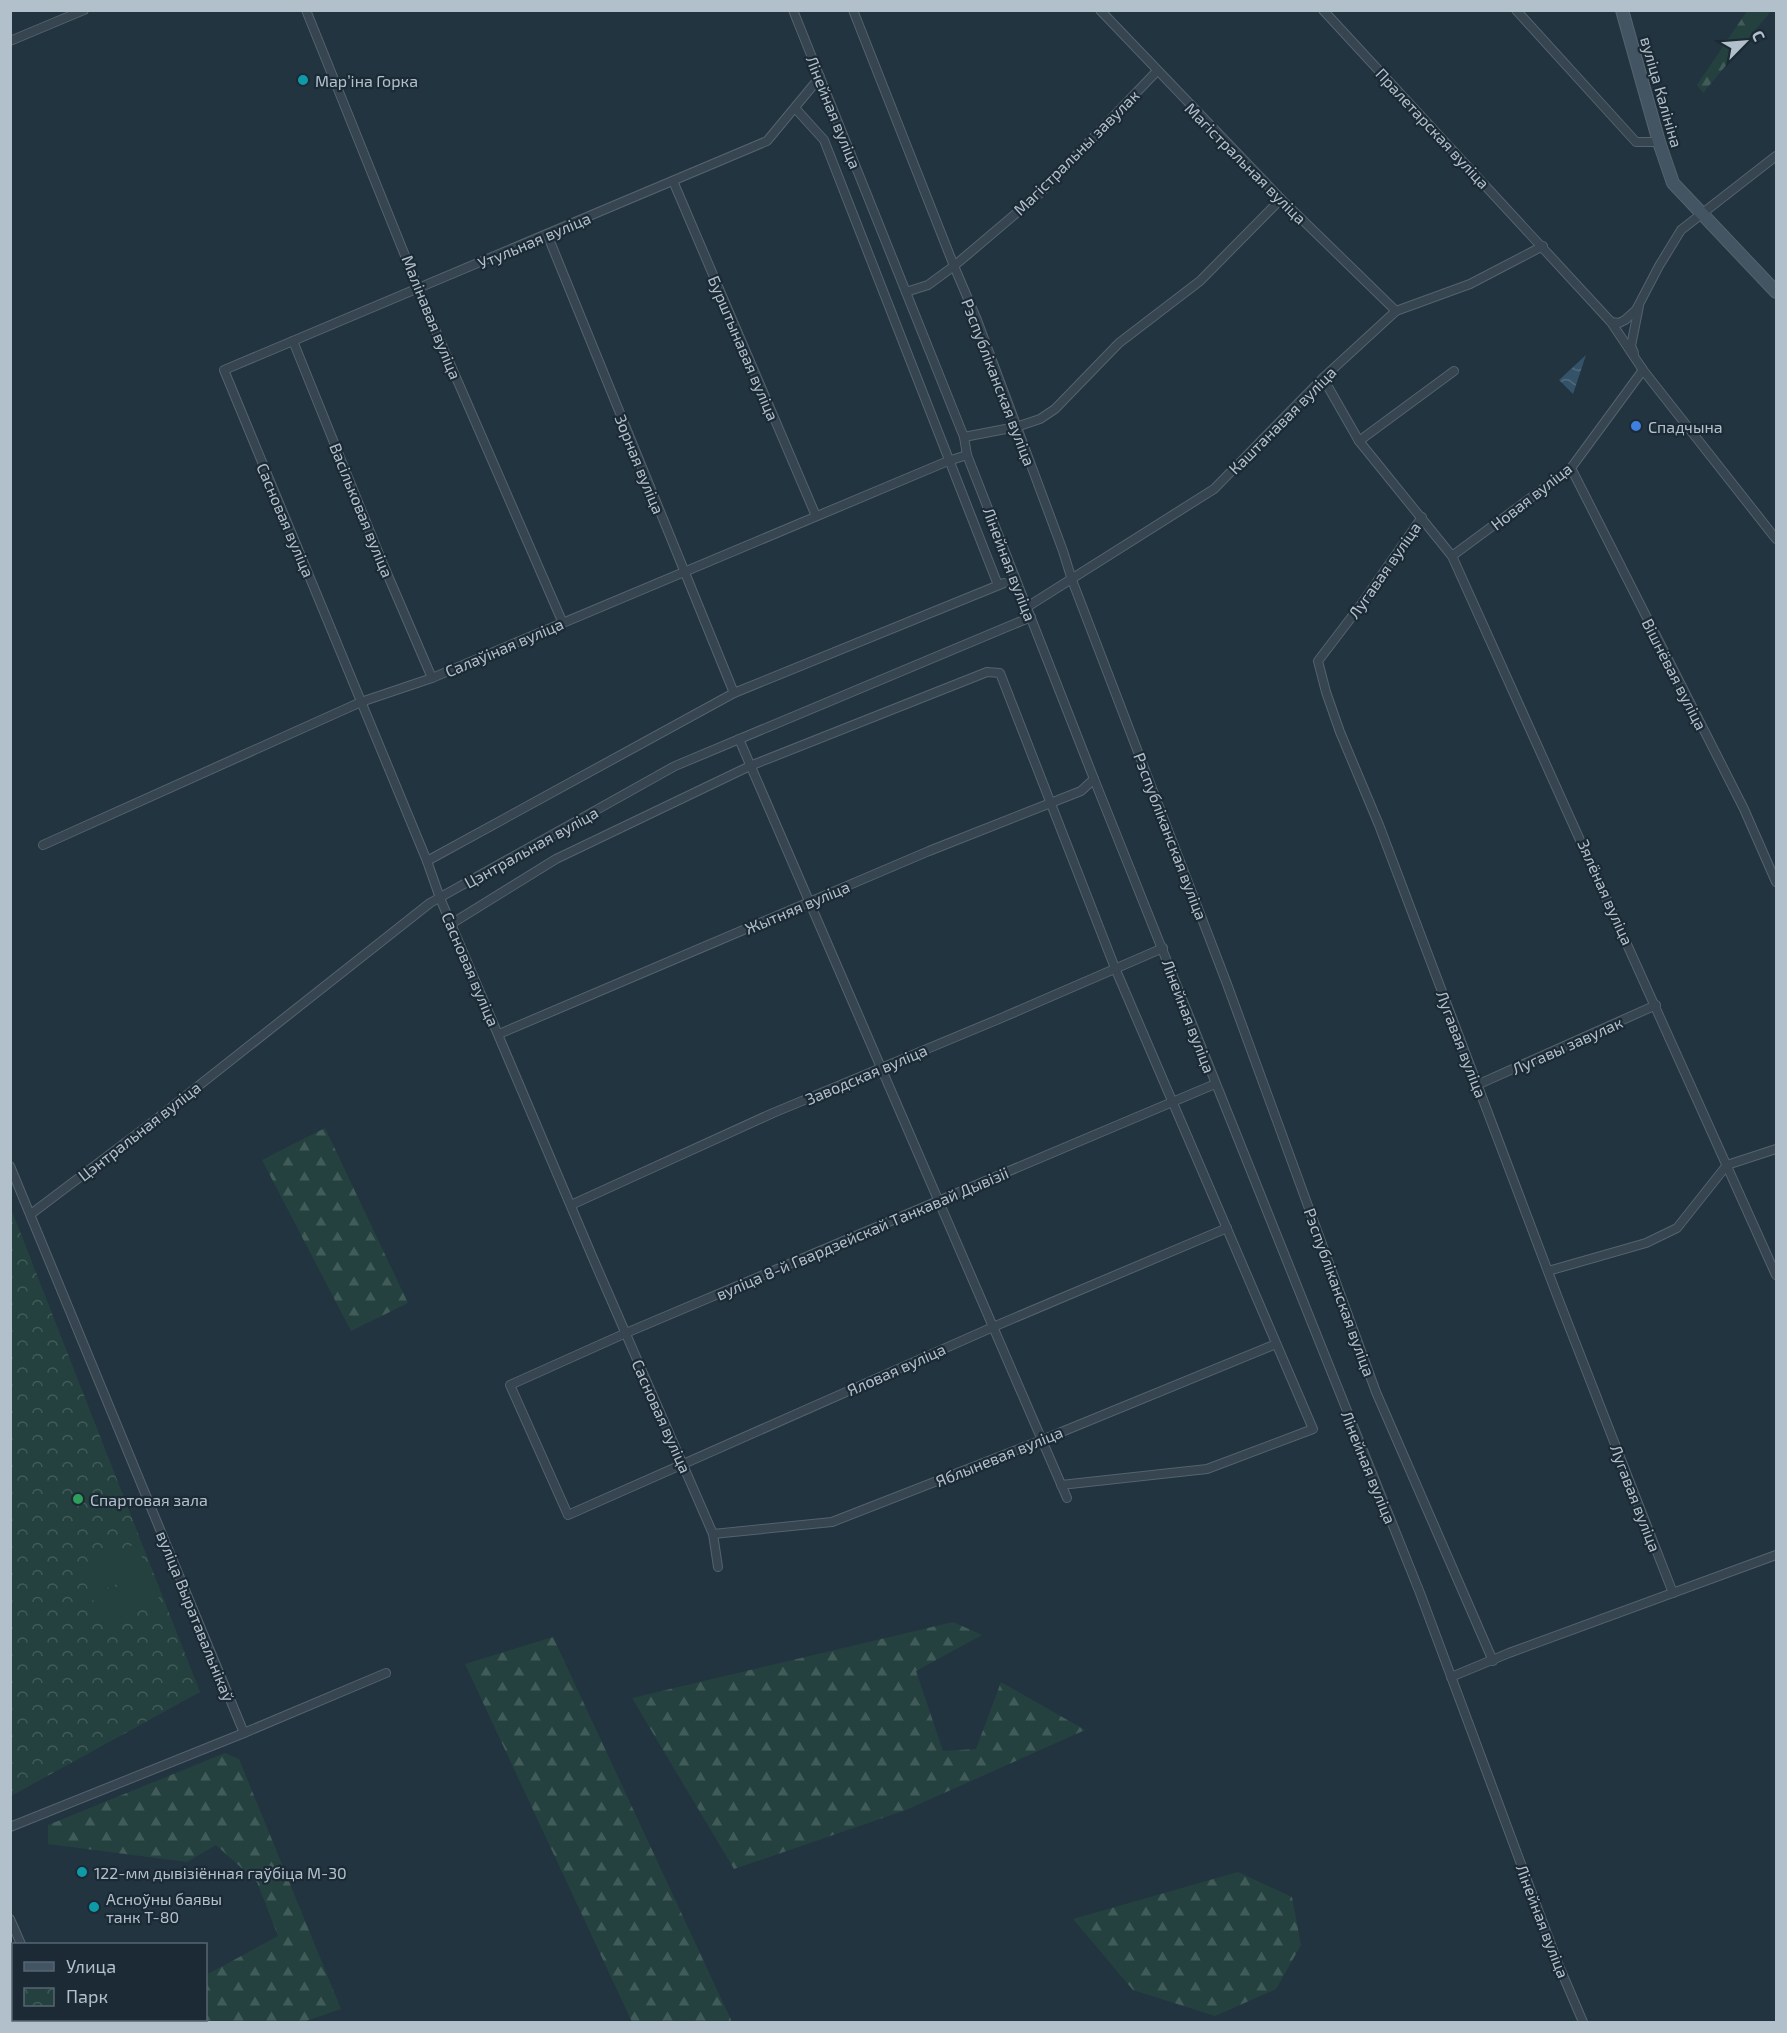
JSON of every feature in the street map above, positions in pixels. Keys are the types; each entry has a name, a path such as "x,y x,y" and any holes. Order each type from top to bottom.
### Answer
{"main road":[{"name":"вуліца Калініна","path":"1622,10 1659,142 1673,183 1702,215"},
{"path":"1702,215 1776,292"}],"street":[{"path":"10,41 84,10"},
{"name":"Малінавая вуліца","path":"306,10 419,288 562,621"},
{"name":"Лінейная вуліца","path":"793,10 964,437 967,455 1094,779 1420,1593 1559,1966 1583,2022"},
{"name":"Рэспубліканская вуліца","path":"853,10 977,320 1072,580 1227,984 1376,1392 1493,1661"},
{"name":"Магістральная вуліца","path":"1100,10 1281,199 1396,311"},
{"name":"Пралетарская вуліца","path":"1323,10 1611,322 1643,370"},
{"path":"1516,10 1636,142 1659,142"},
{"name":"Магістральны завулак","path":"906,292 928,285 954,266 1039,194 1156,71"},
{"name":"Утульная вуліца","path":"224,370 767,141 820,77"},
{"name":"Лінейная вуліца","path":"734,693 1001,584 948,461 824,140 795,108"},
{"path":"1776,156 1681,231 1659,266 1639,306 1631,346 1643,370 1776,539"},
{"name":"Бурштынавая вуліца","path":"673,181 816,516"},
{"path":"964,437 1016,427 1040,419 1055,409 1119,343 1200,281 1281,199"},
{"name":"Зорная вуліца","path":"547,234 734,693"},
{"name":"Каштанавая вуліца","path":"1027,607 1214,489 1323,378 1396,311 1470,284 1543,246"},
{"path":"1611,322 1624,320 1639,306"},
{"name":"Васільковая вуліца","path":"293,341 383,564 432,678"},
{"name":"Сасновая вуліца","path":"224,370 362,702 440,898 713,1534 718,1567"},
{"name":"Новая вуліца","path":"1452,556 1571,468 1643,370"},
{"path":"1359,441 1454,371"},
{"name":"Зялёная вуліца","path":"1323,378 1359,441 1452,556 1776,1275"},
{"name":"Салаўіная вуліца","path":"43,845 362,702 432,678 562,621 967,455"},
{"name":"Вішнёвая вуліца","path":"1571,468 1744,809 1776,882"},
{"name":"Лугавая вуліца","path":"1422,517 1360,606 1318,661 1340,732 1379,825 1672,1593"},
{"name":"Цэнтральная вуліца","path":"30,1214 154,1121 430,903 675,766 1031,617"},
{"path":"451,924 556,859 750,766 987,672 1000,673 1115,968 1313,1429 1207,1469 1061,1485"},
{"path":"427,861 734,693"},
{"path":"739,740 1067,1498"},
{"name":"Жытняя вуліца","path":"499,1034 929,851 1081,791 1094,779"},
{"name":"Заводская вуліца","path":"571,1205 774,1113 1162,948"},
{"name":"Лугавы завулак","path":"1477,1085 1656,1005"},
{"name":"вуліца 8-й Гвардзейскай Танкавай Дывізіі","path":"568,1515 510,1385 626,1333 1215,1084"},
{"path":"1548,1271 1646,1243 1677,1228 1727,1165 1776,1149"},
{"name":"вуліца Выратавальнікаў","path":"10,1166 244,1733"},
{"name":"Яловая вуліца","path":"568,1515 993,1327 1227,1228"},
{"name":"Яблыневая вуліца","path":"713,1534 832,1522 1042,1440 1276,1344"},
{"path":"1451,1677 1509,1653 1776,1555"},
{"path":"10,1827 244,1733 386,1672"},
{"path":"10,1919 21,1943"}],"green space":[{"path":"1747,11 1771,11 1703,93 1697,85"},
{"path":"325,1128 408,1303 351,1331 262,1160"},
{"path":"10,1206 200,1692 11,1796 10,1796"},
{"path":"136,1544 148,1571 91,1595 79,1567"},
{"path":"148,1574 160,1601 103,1625 92,1597"},
{"path":"953,1622 982,1635 916,1671 943,1751 976,1749 1001,1682 1085,1730 906,1810 734,1869 632,1698"},
{"path":"553,1637 732,2022 632,2022 465,1664"},
{"path":"225,1753 239,1759 341,2009 303,2022 94,2022 207,2021 207,1974 278,1936 257,1882 216,1845 187,1862 48,1844 48,1825"},
{"path":"1238,1872 1292,1897 1301,1945 1276,1989 1215,2016 1133,1990 1073,1919"},
{"path":"10,1938 13,1943 12,2021 46,2022 11,2022"}],"water":[{"path":"1586,355 1573,394 1559,380"}],"place":[{"name":"Марʼіна Горка","path":"303,80"},
{"name":"Спадчына","path":"1636,426"},
{"name":"Спартовая зала","path":"78,1499"},
{"name":"122-мм дывізіённая гаўбіца М-30","path":"82,1872"},
{"name":"Асноўны баявы танк Т-80","path":"94,1907"}]}
